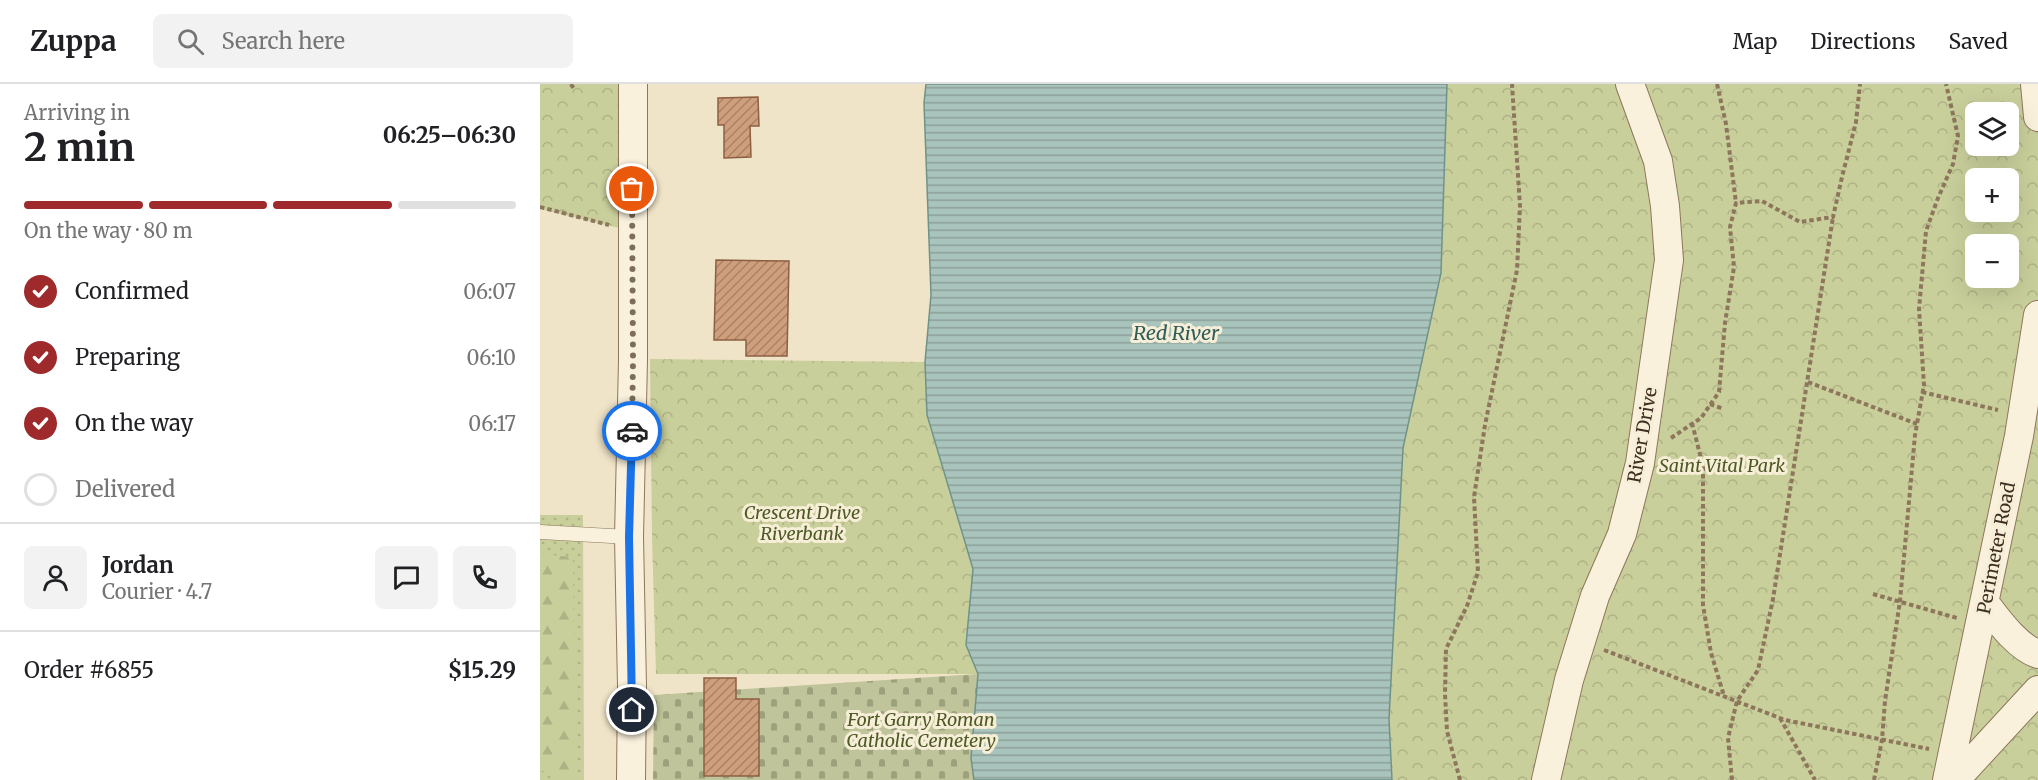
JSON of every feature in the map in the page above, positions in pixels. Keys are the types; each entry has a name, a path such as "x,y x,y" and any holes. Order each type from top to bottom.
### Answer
{"street":[{"path":"631,780 629,537 633,360 633,84"},
{"name":"River Drive","path":"1546,780 1569,680 1595,596 1622,534 1640,464 1669,260 1659,161 1630,84"},
{"path":"2035,84 2038,117"},
{"name":"Perimeter Road","path":"1952,771 2022,416 2038,315"},
{"path":"1983,614 2004,628 2031,652 2038,654"},
{"path":"1952,771 2038,690"}],"lane":[{"path":"540,532 629,537"}],"path":[{"path":"571,84 574,89"},
{"path":"1460,780 1447,731 1446,650 1467,606 1478,573 1474,497 1485,425 1517,270 1520,207 1512,84"},
{"path":"1670,439 1701,418 1719,392 1725,323 1734,267 1730,227 1736,203 1726,124 1717,84"},
{"path":"1732,780 1728,738 1737,702 1758,670 1767,630 1833,217 1856,122 1860,84"},
{"path":"1874,780 1882,740 1885,701 1900,601 1917,424 1924,385 1919,309 1926,231 1953,164 1958,136 1946,84"},
{"path":"1736,203 1762,201 1800,222 1833,217"},
{"path":"540,207 632,231"},
{"path":"1808,382 1917,424"},
{"path":"1922,392 2022,416"},
{"path":"1710,404 1724,409"},
{"path":"1692,423 1703,466 1703,605 1711,653 1725,696"},
{"path":"1873,594 1900,601 1983,614"},
{"path":"1581,641 1779,718 1882,740 1952,771"},
{"path":"1779,718 1815,780"}],"green space":[{"path":"540,84 633,84 632,231 540,209"},
{"name":"Saint Vital Park","path":"1447,84 2038,84 2038,780 1392,780 1389,719 1403,448 1441,273"},
{"name":"Crescent Drive Riverbank","path":"650,359 925,362 927,415 973,569 966,645 978,674 656,674"},
{"path":"540,515 583,515 584,780 540,780"},
{"path":"540,554 573,557 576,780 556,780 540,769"},
{"name":"Fort Garry Roman Catholic Cemetery","path":"978,674 971,758 974,780 653,780 654,695"}],"water":[{"name":"Red River","path":"926,84 1447,84 1441,273 1403,448 1389,719 1392,780 974,780 971,758 978,674 966,645 973,569 927,415 925,362 931,295 924,103"}],"building":[{"path":"758,97 759,126 750,126 751,157 724,158 724,125 718,125 718,98"},
{"path":"716,260 789,261 787,356 746,356 746,340 714,340"},
{"path":"704,678 736,678 736,699 759,699 759,776 704,776"}],"way so far":[{"path":"632,189 632,431"}],"route":[{"path":"632,431 629,537 632,710"}]}
